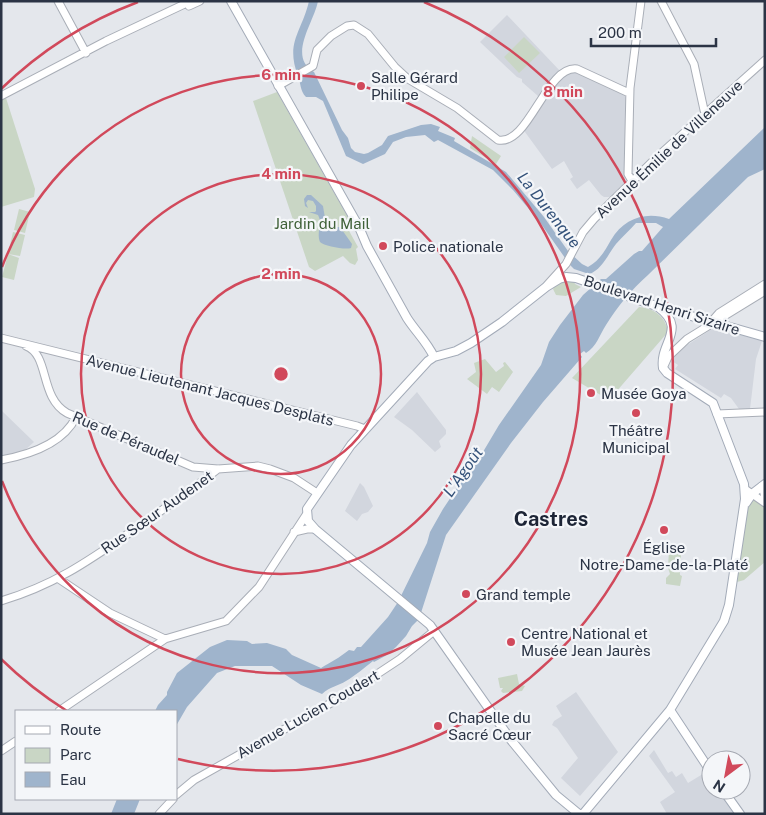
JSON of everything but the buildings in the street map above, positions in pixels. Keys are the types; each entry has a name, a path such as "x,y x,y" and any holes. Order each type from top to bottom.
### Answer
{"main road":[{"path":"230,2 359,227 367,246 410,323 435,351 449,353"},
{"path":"570,814 561,800 509,738 434,631 421,616 312,526 306,515 307,509 317,493 351,445 426,362 466,346 546,287 562,278 576,278"},
{"name":"Boulevard Henri Sizaire","path":"576,278 656,306 765,337"},
{"path":"583,814 670,710 722,626 728,610 744,507 745,489 711,401 668,374 663,368 663,357 672,335 672,327 668,316 656,306"},
{"path":"426,341 435,360"},
{"path":"744,507 752,494 764,485"},
{"path":"670,710 701,757"},
{"path":"659,724 671,722 681,728"},
{"path":"561,800 579,814"},
{"path":"730,800 740,814"}],"street":[{"path":"58,1 86,53"},
{"path":"1,96 106,42 192,1"},
{"path":"86,53 94,51 200,1"},
{"path":"632,181 628,174 630,93 641,1"},
{"path":"661,1 694,64 706,112"},
{"path":"278,86 309,69 315,61 317,50 335,33 350,25 358,27 368,34 400,72 412,82 457,108 491,136 501,141 508,140 523,126 552,83 568,69 577,69 630,93"},
{"name":"Avenue Émilie de Villeneuve","path":"546,287 565,265 589,223 706,112 765,60"},
{"name":"Boulevard Henri Sizaire","path":"565,265 576,278"},
{"path":"712,323 719,313 765,284"},
{"path":"667,348 687,339 765,291"},
{"path":"728,314 727,321 729,327"},
{"path":"1,338 32,348 39,358 45,351 54,352"},
{"path":"663,368 675,350 687,339"},
{"name":"Avenue Lieutenant Jacques Desplats","path":"14,342 365,429"},
{"name":"Rue de Péraudel","path":"39,358 52,399 62,410 194,466 218,469"},
{"path":"717,414 765,412"},
{"path":"1,460 30,452 52,442 65,432 76,417"},
{"name":"Rue Sœur Audenet","path":"1,601 36,589 66,575 184,495 218,469 258,466 294,478 317,493"},
{"path":"764,485 765,497"},
{"path":"745,489 765,503"},
{"path":"60,710 165,639 226,621 259,587 306,515"},
{"path":"294,532 312,526"},
{"path":"66,575 67,584"},
{"path":"59,579 110,613 165,639"},
{"name":"Avenue Lucien Coudert","path":"178,792 194,780 346,694 400,659 434,631"},
{"path":"1,751 15,742"},
{"path":"159,814 172,800"}],"shaded area":[{"path":"507,15 561,72 541,97 522,82 522,79 517,77 480,42"},
{"path":"575,71 626,95 625,184 612,197 601,195 589,180 577,189 570,179 573,177 564,161 552,169 525,132 525,128 555,85 569,72"},
{"path":"715,327 762,341 756,359 750,409 739,409 731,398 724,394 721,398 675,369 678,365 672,361 678,351"},
{"path":"417,392 446,430 446,434 439,441 441,447 435,452 412,430 394,417"},
{"path":"1,410 34,442 25,450 1,457"},
{"path":"360,483 364,487 373,506 368,512 362,514 357,521 345,511"},
{"path":"576,692 618,752 580,796 561,778 578,758 557,728 552,725 554,721 562,716 556,706"},
{"path":"654,750 668,773 672,771 676,777 682,773 688,783 701,775 701,800 725,800 735,814 667,814 660,802 675,792 649,756"}],"green space":[{"path":"524,37 540,53 519,73 504,57"},
{"name":"Jardin du Mail","path":"277,92 349,219 348,229 358,247 356,249 358,260 355,265 343,256 315,271 309,267 253,101"},
{"path":"6,98 35,189 34,197 1,207 1,100"},
{"path":"472,136 501,156 496,164 470,148"},
{"path":"19,209 30,212 25,233 14,230"},
{"path":"13,232 25,235 20,256 8,254"},
{"path":"8,254 19,258 14,280 2,277"},
{"path":"565,280 574,281 575,284 581,287 566,296 556,295 553,289 555,285"},
{"path":"639,307 650,309 658,314 665,322 668,332 609,400 572,378"},
{"path":"485,359 496,372 504,366 503,363 505,362 513,372 499,392 492,387 487,394 467,379 476,372 474,363"},
{"path":"756,499 761,501 765,507 765,562 744,580 737,582 747,504"},
{"path":"669,552 681,552 681,564 679,564 680,575 682,576 680,586 666,584 666,578 670,574 667,565"},
{"path":"517,674 519,684 525,686 522,691 503,693 501,691 503,688 500,688 498,678"}],"water":[{"path":"309,1 318,1 304,39 303,57 306,65 314,72 342,130 348,138 351,148 355,152 368,153 382,145 388,136 421,125 431,124 440,127 438,131 455,138 454,141 506,172 544,217 568,251 588,267 599,259 622,226 644,216 669,219 765,127 765,169 748,177 630,292 611,318 598,341 586,353 584,351 580,354 582,357 511,443 446,535 419,619 396,647 387,655 373,661 343,683 328,689 322,694 301,685 272,666 235,666 217,673 187,707 178,723 178,710 156,710 167,695 177,673 210,647 227,640 247,641 252,644 267,643 286,649 292,655 321,668 349,650 354,651 357,647 361,647 388,617 398,602 427,543 430,532 443,509 469,470 477,462 499,425 541,365 549,342 560,325 583,295 601,279 606,279 634,254 642,251 663,227 656,223 636,223 616,244 598,269 589,274 574,269 570,265 539,221 493,170 438,140 434,142 425,135 406,137 393,142 385,154 363,164 346,156 323,101 316,97 306,97 304,95 294,64 293,54 296,37"},
{"path":"307,195 311,195 323,206 326,224 330,227 340,227 352,244 351,248 335,247 320,242 318,215 309,212 315,212 316,206 313,201 308,200 306,203 308,208 305,206 304,199"},
{"path":"117,800 140,800 134,814 111,814"}],"place":[{"name":"Salle Gérard Philipe","path":"361,86"},
{"name":"Police nationale","path":"383,246"},
{"name":"Musée Goya","path":"591,393"},
{"name":"Théâtre Municipal","path":"636,413"},
{"name":"Église Notre-Dame-de-la-Platé","path":"664,530"},
{"name":"Grand temple","path":"466,594"},
{"name":"Centre National et Musée Jean Jaurès","path":"511,642"},
{"name":"Chapelle du Sacré Cœur","path":"438,726"}],"district":[{"name":"Castres","path":"551,519"}],"water label":[{"name":"La Durenque","path":"549,210"},
{"name":"L'Agoût","path":"463,472"}]}
